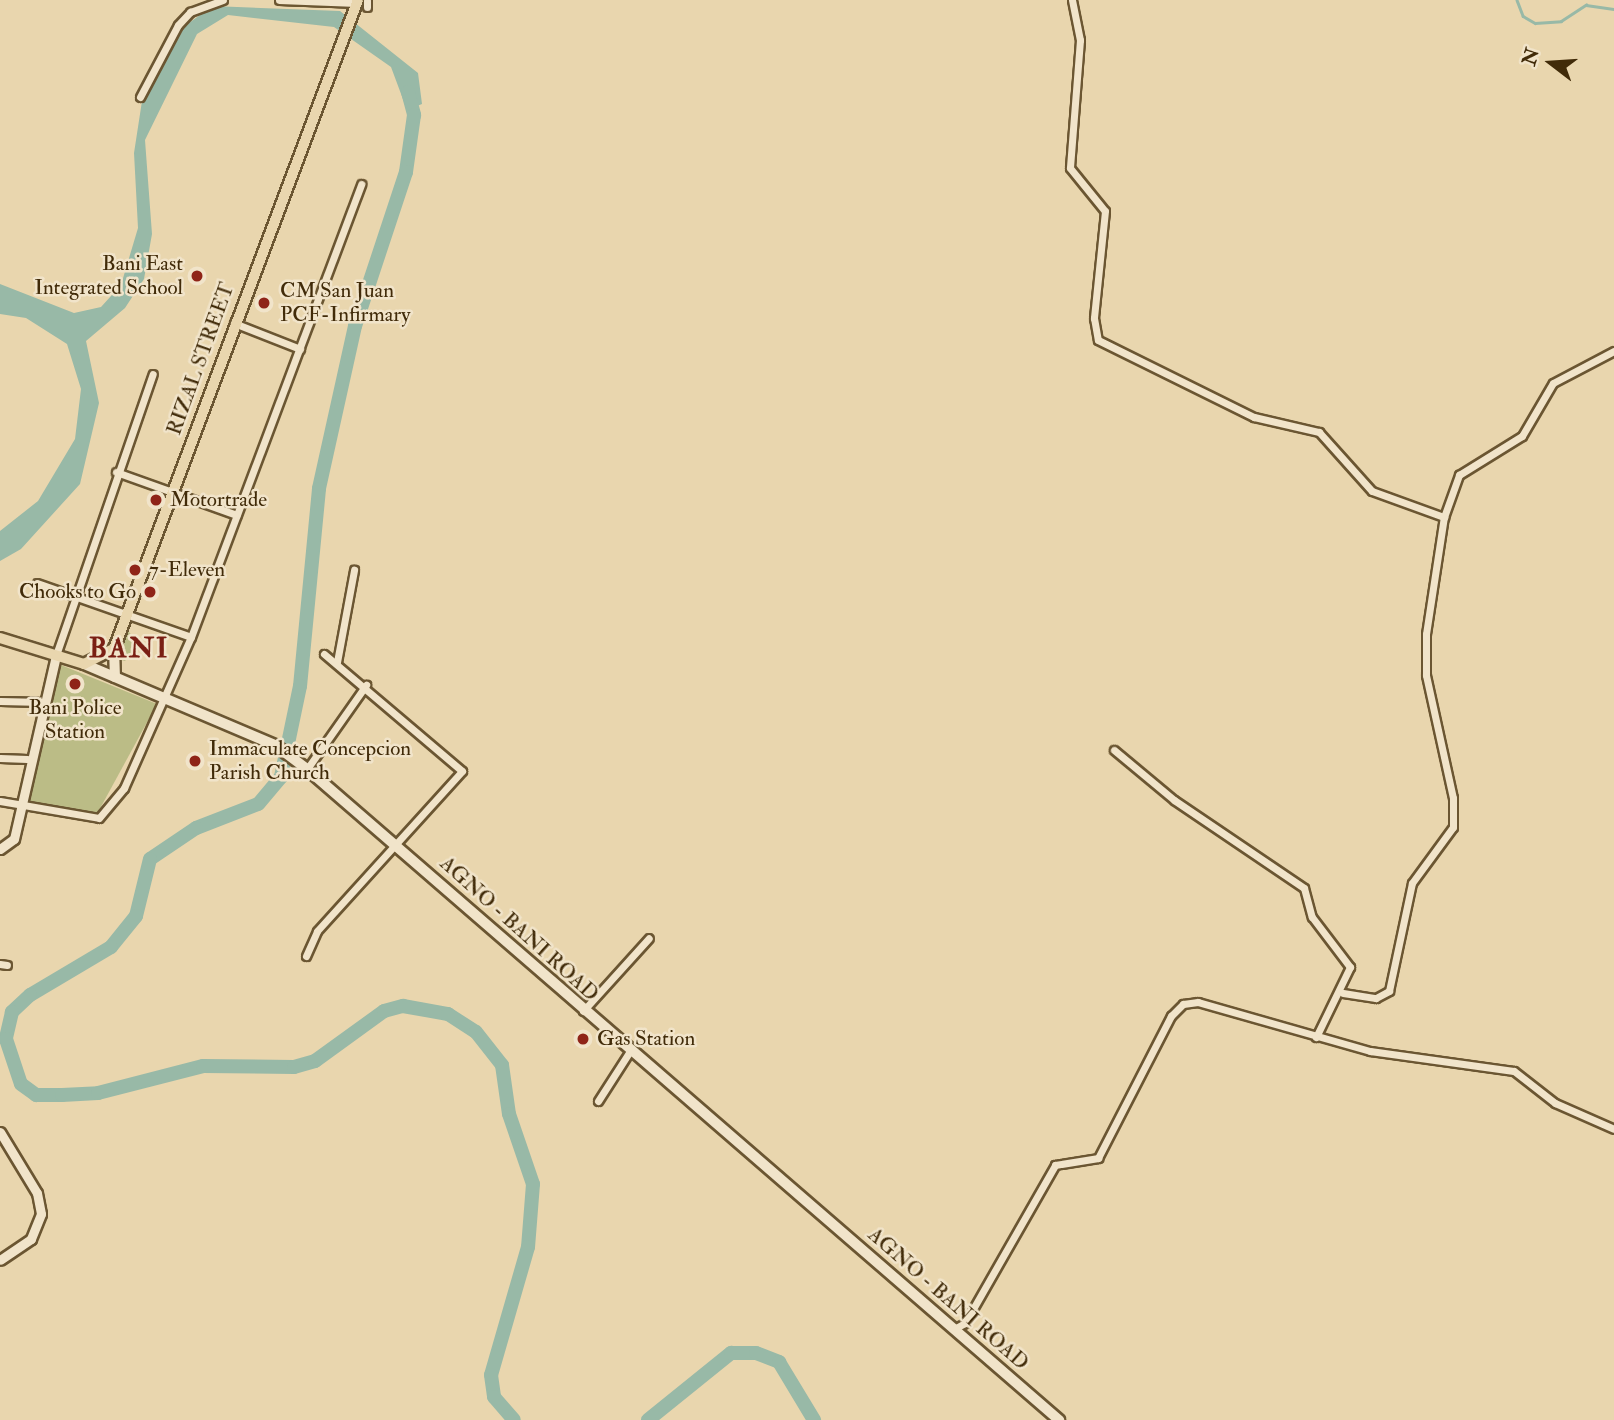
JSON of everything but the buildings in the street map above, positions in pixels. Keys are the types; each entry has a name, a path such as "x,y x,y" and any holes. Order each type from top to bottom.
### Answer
{"main road":[{"name":"RIZAL STREET","path":"114,649 338,51 361,4"},
{"path":"2,642 84,664 102,660 114,649"},
{"path":"114,649 115,677"},
{"name":"AGNO - BANI ROAD","path":"84,664 275,745 305,768 583,1012 1059,1420"}],"street":[{"path":"140,97 178,25 198,8 223,0"},
{"path":"279,0 361,4"},
{"path":"1072,0 1080,40 1070,167 1105,211 1094,318 1098,340 1254,417 1320,432 1372,491 1444,517"},
{"path":"0,801 104,816 124,788 191,637 361,184"},
{"path":"234,323 300,349"},
{"path":"1343,993 1376,998 1389,990 1412,883 1452,828 1453,798 1426,675 1444,517 1464,469 1522,436 1563,376 1614,351"},
{"path":"0,849 14,839 27,760 72,595 153,374"},
{"path":"116,472 237,515"},
{"path":"337,662 354,570"},
{"path":"37,583 191,637"},
{"path":"306,956 317,931 398,848 462,771 366,685 324,654"},
{"path":"305,768 366,685"},
{"path":"0,701 43,702"},
{"path":"1114,750 1174,800 1304,888 1312,917 1350,967 1343,993 1315,1037"},
{"path":"0,758 27,760"},
{"path":"583,1012 649,938"},
{"path":"954,1329 965,1323 1055,1165 1098,1158 1177,1007 1198,1002 1315,1037 1514,1071 1555,1103 1614,1129"},
{"path":"598,1101 630,1051"},
{"path":"0,1132 37,1194 41,1214 31,1239 0,1260"}],"green space":[{"path":"128,631 139,643 125,661 118,659"},
{"path":"61,665 157,704 97,814 25,800"}],"shaded area":[{"path":"212,6 340,11 418,73 422,104 407,110 391,67 334,27 228,15 197,34 145,140 152,234 144,279 125,308 86,341 99,403 80,484 21,549 0,561 0,531 38,501 75,439 81,389 67,344 26,318 0,314 0,284 74,313 101,307 121,285 138,228 134,153 142,101 185,26"}],"waterway":[{"path":"1517,0 1523,16 1535,23 1561,21 1586,5 1614,9"},
{"path":"408,92 414,115 406,172 355,326 319,489 300,686 281,777 258,804 196,828 150,859 136,916 111,947 30,995 12,1012 6,1039 21,1084 36,1095 62,1095 98,1093 203,1066 294,1067 315,1061 384,1011 403,1006 448,1014 476,1032 502,1065 509,1114 533,1184 528,1247 491,1375 494,1397 514,1420"},
{"path":"648,1420 731,1353 756,1353 779,1362 814,1420"}],"place":[{"name":"Bani East Integrated School","path":"197,276"},
{"name":"CM San Juan PCF-Infirmary","path":"264,303"},
{"name":"Motortrade","path":"156,500"},
{"name":"7-Eleven","path":"135,570"},
{"name":"Chooks to Go","path":"150,592"},
{"name":"Bani Police Station","path":"75,684"},
{"name":"Immaculate Concepcion Parish Church","path":"195,761"},
{"name":"Gas Station","path":"583,1039"}],"district":[{"name":"BANI","path":"129,649"}]}
